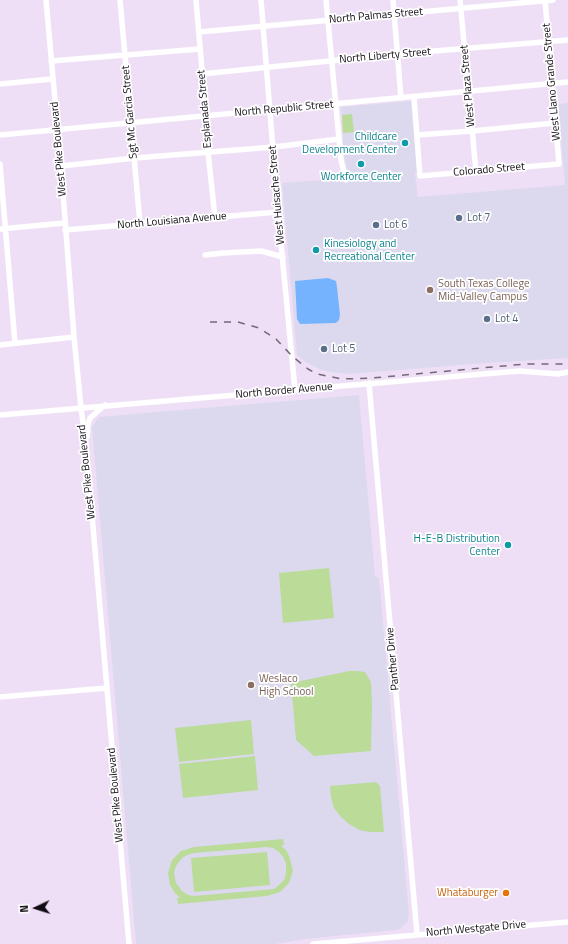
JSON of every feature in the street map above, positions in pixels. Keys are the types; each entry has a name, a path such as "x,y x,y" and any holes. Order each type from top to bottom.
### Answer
{"street":[{"name":"West Pike Boulevard","path":"46,0 50,61 61,166 74,338 86,445 130,944"},
{"name":"Sgt Mc Garcia Street","path":"120,0 140,224"},
{"name":"Esplanada Street","path":"196,0 208,152 215,218"},
{"name":"West Huisache Street","path":"261,0 274,147 278,212 295,390"},
{"path":"326,0 341,160 346,180"},
{"path":"393,0 401,98"},
{"name":"West Plaza Street","path":"460,0 476,172"},
{"name":"West Llano Grande Street","path":"545,0 559,164"},
{"name":"North Palmas Street","path":"199,32 553,0"},
{"name":"North Liberty Street","path":"202,74 398,54 568,40"},
{"path":"50,61 200,49"},
{"path":"0,84 52,79"},
{"name":"North Republic Street","path":"0,135 131,122 335,105 469,90 568,82"},
{"path":"414,97 417,135 555,123"},
{"name":"Colorado Street","path":"417,135 420,176 559,164"},
{"path":"61,166 135,158 274,147 339,139"},
{"path":"0,164 3,229 15,343"},
{"name":"North Louisiana Avenue","path":"65,230 278,212"},
{"path":"3,229 65,223"},
{"path":"206,255 261,251 283,257"},
{"path":"0,345 74,338"},
{"name":"North Border Avenue","path":"0,415 519,371 558,374 568,372"},
{"name":"Panther Drive","path":"369,383 417,934"},
{"path":"86,445 90,418 106,405"},
{"path":"0,697 107,688"},
{"name":"North Westgate Drive","path":"313,944 568,922"}],"shaded area":[{"name":"South Texas College Mid-Valley Campus","path":"410,101 418,197 565,185 558,104 568,103 568,358 349,374 319,369 297,355 282,183 349,178 344,156 341,107"},
{"name":"Weslaco High School","path":"359,395 375,576 379,578 409,913 408,921 400,929 395,930 305,939 275,944 136,944 92,427 99,417"}],"green space":[{"path":"352,114 354,132 343,133 342,115"},
{"path":"329,568 334,618 283,623 279,573"},
{"path":"349,671 365,672 371,682 371,751 314,756 296,740 291,683"},
{"path":"251,720 254,754 179,762 175,728"},
{"path":"255,756 258,790 183,798 179,764"},
{"path":"376,782 380,786 384,832 359,830 341,817 334,808 330,786"},
{"path":"283,839 284,845 281,846 286,850 290,858 293,871 289,883 280,892 267,896 178,904 177,898 180,898 170,885 168,873 172,860 181,851 194,847","holes":["267,847 273,848 279,852 286,863 284,880 274,889 194,896 188,895 182,891 176,883 174,873 176,866 182,858 187,855 194,853"]},
{"path":"267,852 270,885 194,892 191,858"}],"water":[{"path":"328,278 336,281 340,315 339,320 336,323 300,324 297,319 295,281"}],"railway":[{"path":"210,322 238,322 259,328 276,339 292,356 308,369 317,374 342,379 372,378 525,364 568,364"}],"place":[{"name":"Childcare Development Center","path":"405,143"},
{"name":"Workforce Center","path":"361,164"},
{"name":"Lot 7","path":"459,218"},
{"name":"Lot 6","path":"376,225"},
{"name":"Kinesiology and Recreational Center","path":"316,250"},
{"name":"South Texas College Mid-Valley Campus","path":"430,290"},
{"name":"Lot 4","path":"487,319"},
{"name":"Lot 5","path":"324,349"},
{"name":"H-E-B Distribution Center","path":"508,545"},
{"name":"Weslaco High School","path":"251,685"},
{"name":"Whataburger","path":"506,893"}]}
